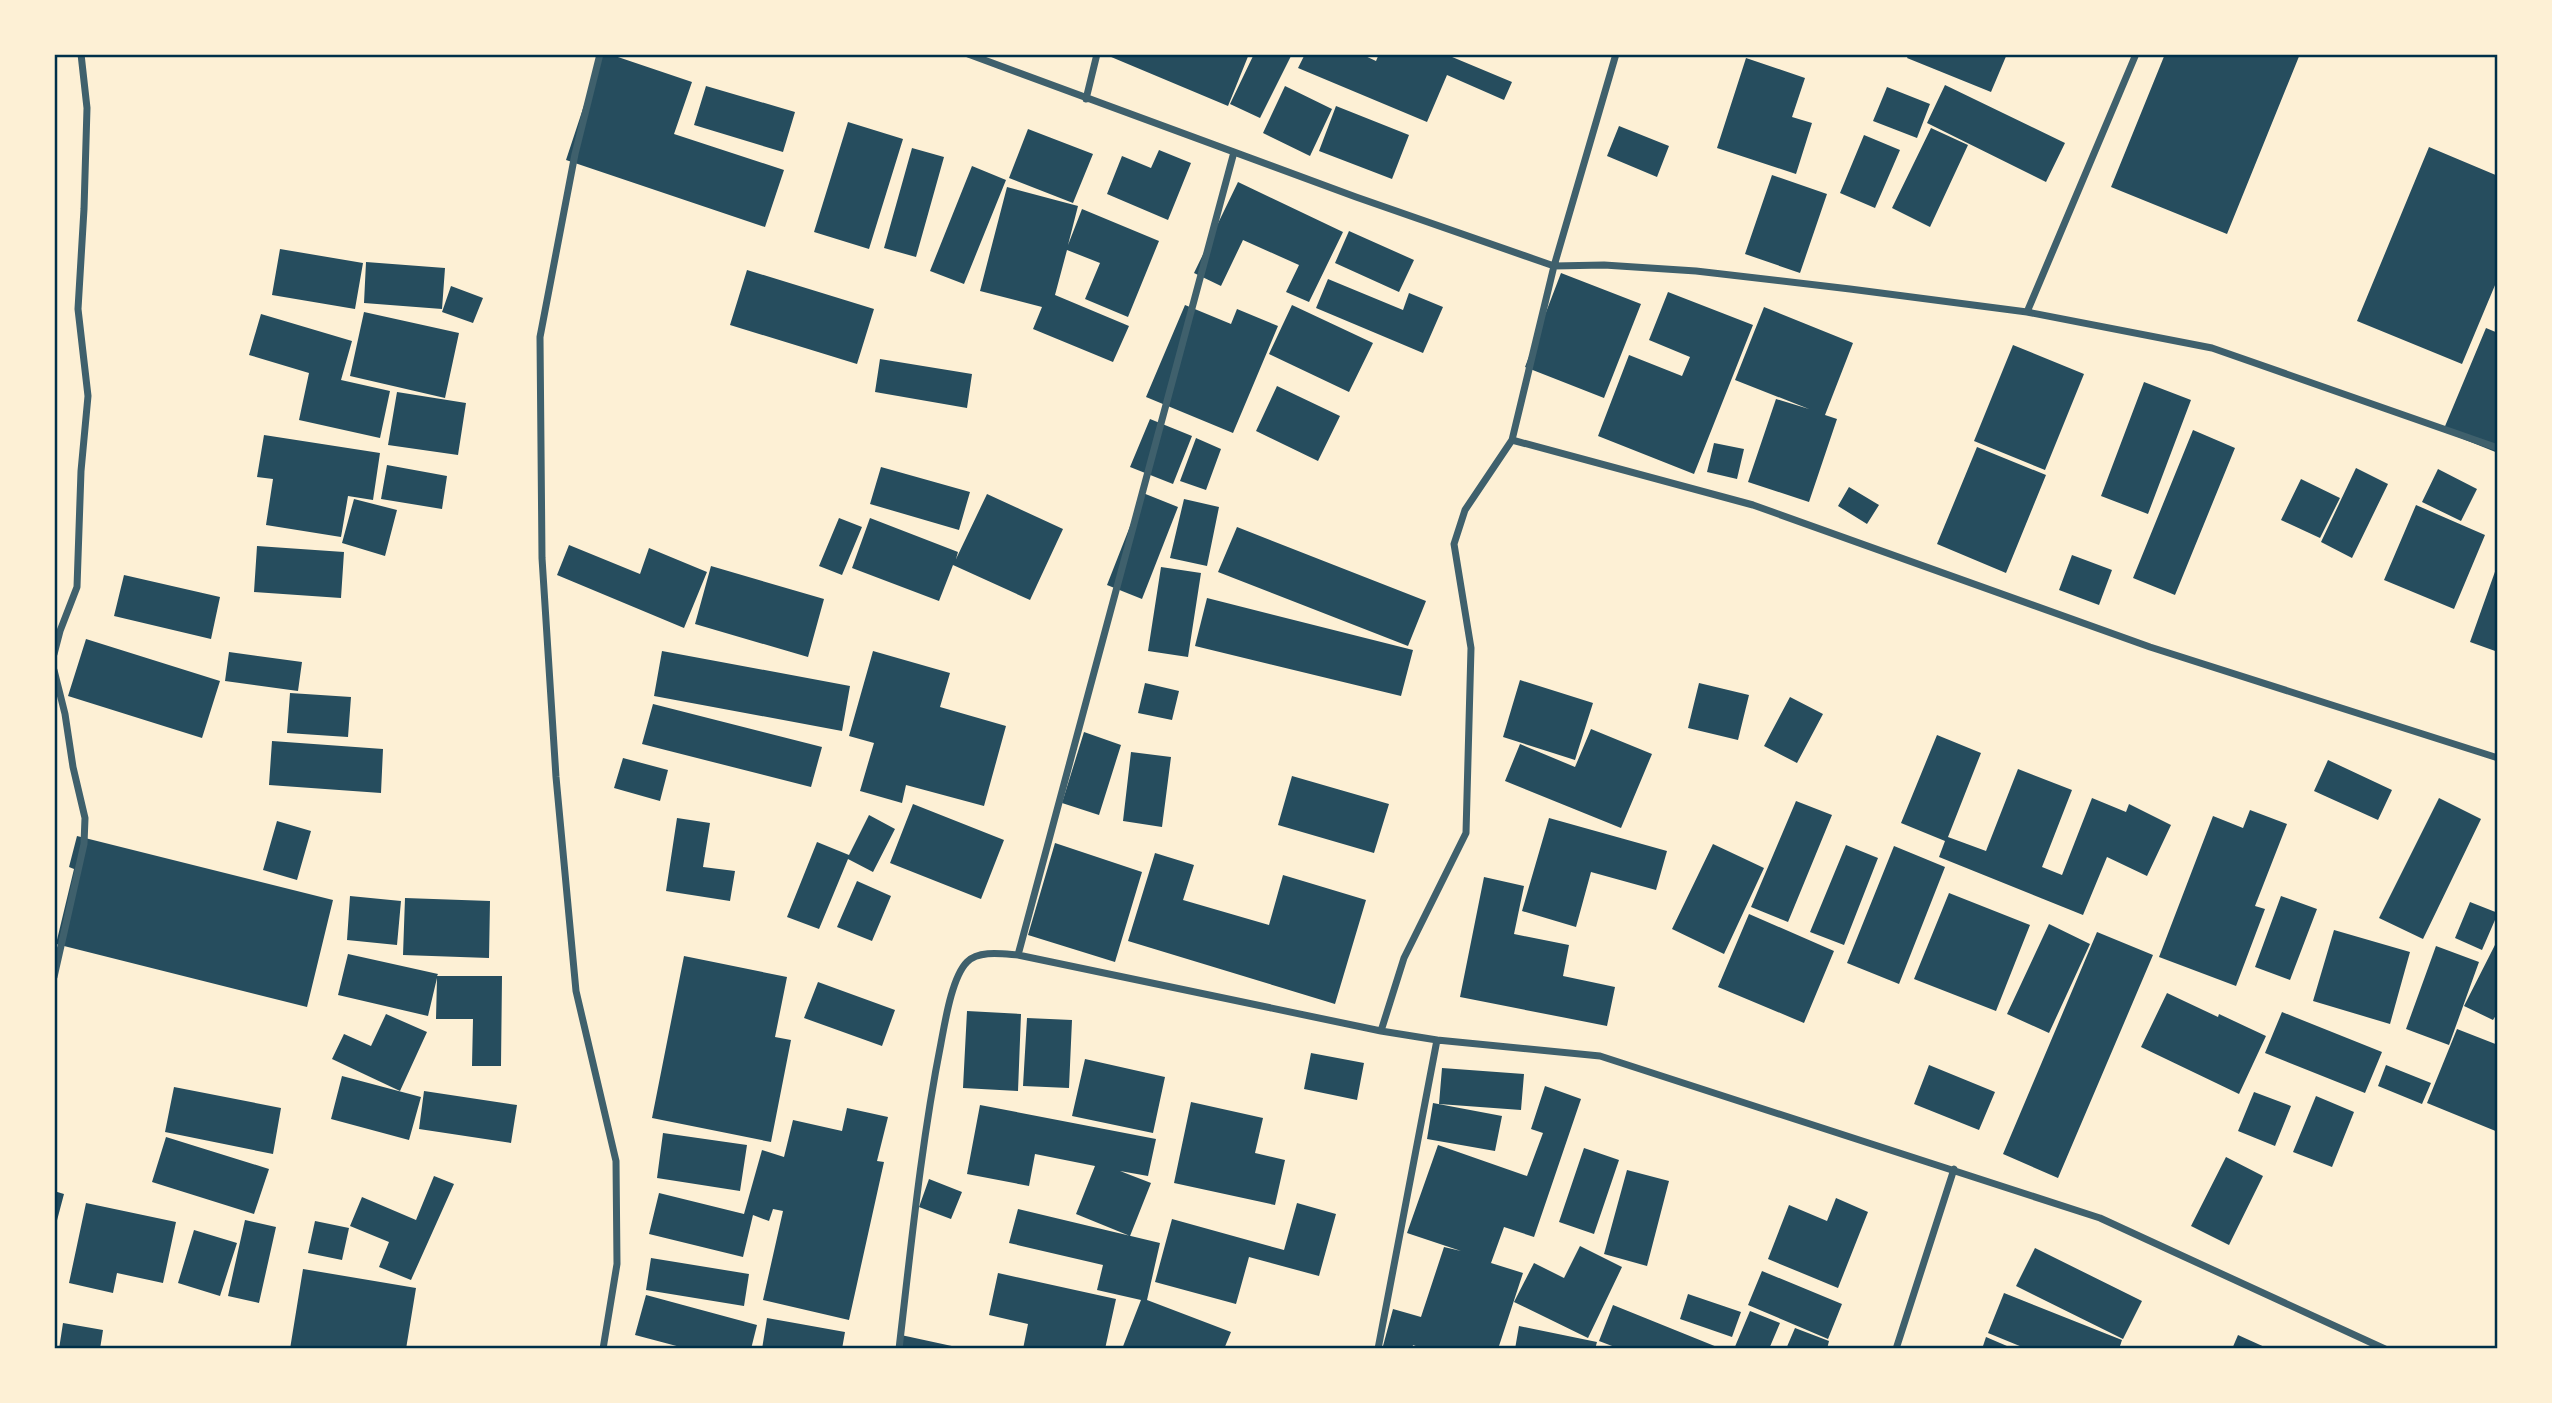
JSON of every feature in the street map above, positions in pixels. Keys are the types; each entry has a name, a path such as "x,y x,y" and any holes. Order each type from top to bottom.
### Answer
{"street":[{"path":"54,654 77,587 81,471 88,396 78,309 87,108 81,54"},
{"path":"600,54 575,154 540,337 542,558 560,817 576,990 615,1161 617,1264 603,1349"},
{"path":"968,54 1086,99 1554,266 1604,265 1696,271 2027,312 2212,348 2498,447"},
{"path":"1086,99 1097,54"},
{"path":"1381,1031 1404,958 1466,833 1471,648 1454,544 1465,510 1512,440 1554,266 1616,54"},
{"path":"2027,312 2136,54"},
{"path":"1018,955 1234,152"},
{"path":"1512,440 1753,505 2150,647 2498,758"},
{"path":"54,670 85,818 84,844 54,977"},
{"path":"899,1349 934,1080 947,1009 967,961 985,954 1018,955 1381,1031 1437,1040 1600,1056 2099,1218 2385,1349"},
{"path":"1378,1349 1437,1040"},
{"path":"1896,1349 1954,1169"}],"building":[{"path":"601,54 609,54 692,82 674,134 784,170 765,227 566,160"},
{"path":"1104,54 1249,54 1228,106"},
{"path":"1254,54 1292,54 1260,118 1230,104"},
{"path":"1305,54 1361,54 1376,61 1379,54 1445,54 1512,82 1504,100 1447,75 1427,122 1298,68"},
{"path":"1909,54 2007,54 1991,92 1907,58"},
{"path":"2165,54 2300,54 2227,234 2111,187"},
{"path":"1746,58 1805,78 1792,117 1812,123 1796,174 1717,148"},
{"path":"1945,85 2065,143 2046,182 1927,123"},
{"path":"706,86 795,112 783,152 694,125"},
{"path":"1285,86 1332,109 1310,156 1263,133"},
{"path":"1887,87 1930,104 1917,138 1873,121"},
{"path":"1336,106 1409,135 1392,179 1319,151"},
{"path":"848,122 903,139 869,249 814,232"},
{"path":"1619,126 1669,146 1657,177 1607,156"},
{"path":"1931,128 1968,145 1930,227 1892,208"},
{"path":"1028,129 1093,154 1073,203 1009,178"},
{"path":"1864,135 1900,150 1875,208 1840,193"},
{"path":"2429,147 2498,176 2498,278 2462,364 2357,321"},
{"path":"912,148 944,157 916,257 884,248"},
{"path":"1159,150 1191,163 1168,220 1107,194 1122,156 1151,168"},
{"path":"972,166 1006,180 964,284 930,271"},
{"path":"1772,175 1827,194 1800,273 1745,254"},
{"path":"1238,182 1343,232 1309,302 1286,292 1299,265 1243,240 1221,286 1194,273"},
{"path":"1007,187 1078,206 1068,245 1082,209 1159,241 1128,317 1085,299 1100,263 1067,250 1055,295 1129,326 1113,362 1033,329 1042,307 980,291"},
{"path":"1349,231 1414,260 1399,292 1335,263"},
{"path":"280,249 363,263 355,309 272,295"},
{"path":"366,262 445,268 442,309 364,303"},
{"path":"747,270 874,309 857,364 730,325"},
{"path":"1561,273 1641,304 1604,398 1525,367"},
{"path":"1328,279 1403,310 1409,293 1443,307 1423,353 1316,308"},
{"path":"451,286 483,298 473,323 442,312"},
{"path":"1668,292 1753,325 1694,474 1598,436 1629,355 1682,376 1690,357 1649,340"},
{"path":"1185,305 1231,324 1237,309 1278,326 1233,433 1146,397"},
{"path":"1292,305 1373,343 1349,392 1269,354"},
{"path":"1764,307 1853,343 1825,415 1837,419 1809,502 1748,482 1776,399 1809,409 1735,380"},
{"path":"364,312 459,333 445,398 350,376"},
{"path":"261,314 352,341 341,380 390,391 380,438 299,420 309,373 249,355"},
{"path":"2486,328 2498,333 2498,453 2443,431"},
{"path":"2013,345 2084,374 2045,470 1974,441"},
{"path":"880,359 972,374 967,408 875,392"},
{"path":"2144,382 2191,400 2148,514 2101,496"},
{"path":"1277,386 1340,416 1318,461 1256,431"},
{"path":"397,392 466,403 458,455 388,445"},
{"path":"1150,419 1192,436 1173,484 1130,467"},
{"path":"2193,430 2235,448 2175,595 2133,578"},
{"path":"264,435 380,453 373,500 348,496 341,537 266,525 273,479 257,477"},
{"path":"1196,438 1221,449 1206,490 1180,481"},
{"path":"1714,443 1744,449 1737,479 1707,472"},
{"path":"1977,447 2046,475 2006,573 1937,544"},
{"path":"387,465 447,476 442,509 381,499"},
{"path":"881,467 970,492 959,530 870,504"},
{"path":"2356,468 2388,484 2352,558 2321,542"},
{"path":"2438,469 2477,489 2461,521 2422,502"},
{"path":"2301,479 2340,498 2320,538 2281,520"},
{"path":"1849,487 1879,505 1867,524 1838,506"},
{"path":"1143,493 1178,507 1142,599 1107,585"},
{"path":"987,494 1063,529 1030,600 953,565 939,601 852,568 870,518 958,552 956,559"},
{"path":"354,499 397,510 385,556 342,543"},
{"path":"1184,499 1219,507 1207,566 1170,558"},
{"path":"2416,505 2485,535 2454,609 2384,580"},
{"path":"839,518 862,527 842,575 819,566"},
{"path":"1237,527 1426,601 1408,646 1218,572"},
{"path":"569,545 640,574 649,548 707,572 684,628 557,575"},
{"path":"257,546 344,552 341,598 254,592"},
{"path":"2072,555 2112,570 2099,605 2059,590"},
{"path":"711,566 824,599 808,657 695,624"},
{"path":"2498,566 2498,652 2470,642"},
{"path":"1161,567 1201,573 1188,657 1148,651"},
{"path":"124,575 220,597 211,639 114,616"},
{"path":"1207,598 1413,650 1401,696 1195,646"},
{"path":"86,639 220,681 202,738 68,696"},
{"path":"662,651 850,686 842,731 654,696"},
{"path":"873,651 950,673 940,707 1006,726 984,806 906,785 902,803 860,791 874,743 849,736"},
{"path":"229,652 302,662 298,691 225,681"},
{"path":"1520,680 1593,703 1575,760 1503,737"},
{"path":"1145,683 1179,691 1172,720 1138,713"},
{"path":"1699,683 1749,695 1738,740 1688,728"},
{"path":"290,693 351,697 348,737 287,733"},
{"path":"1790,697 1823,714 1797,763 1764,746"},
{"path":"653,704 822,747 811,787 642,744"},
{"path":"1591,729 1652,754 1621,828 1505,781 1520,744 1575,767"},
{"path":"1084,732 1121,745 1099,815 1062,803"},
{"path":"1937,735 1981,753 1948,837 1986,851 2018,769 2072,790 2042,867 2062,875 2092,798 2126,812 2129,804 2171,825 2147,876 2107,857 2083,915 1939,857 1945,841 1901,823"},
{"path":"272,741 383,749 381,793 269,785"},
{"path":"1131,752 1171,757 1162,827 1123,821"},
{"path":"623,758 668,770 660,801 614,788"},
{"path":"2328,760 2392,790 2378,820 2314,791"},
{"path":"1292,776 1389,804 1374,853 1278,825"},
{"path":"2439,798 2481,819 2423,939 2379,918"},
{"path":"1796,801 1832,815 1788,922 1751,907"},
{"path":"913,804 1004,840 981,899 890,863"},
{"path":"2250,810 2287,824 2255,906 2265,909 2236,986 2159,957 2213,816 2243,828"},
{"path":"869,815 895,829 873,872 848,859 819,929 787,917 817,842 849,855"},
{"path":"677,818 710,823 703,867 735,871 730,901 666,891"},
{"path":"1549,818 1667,851 1656,890 1591,872 1576,927 1522,911"},
{"path":"277,821 311,831 297,880 263,870"},
{"path":"77,836 333,900 307,1007 56,944 74,869 69,867"},
{"path":"1055,843 1142,872 1115,962 1028,935"},
{"path":"1713,844 1764,868 1724,954 1672,929"},
{"path":"1846,845 1878,858 1844,945 1810,932"},
{"path":"1894,846 1945,867 1899,984 1847,963"},
{"path":"1155,853 1194,865 1183,900 1269,925 1283,875 1366,900 1335,1004 1128,941"},
{"path":"1484,877 1524,886 1514,934 1569,945 1563,976 1615,987 1607,1026 1460,997"},
{"path":"857,881 891,896 872,941 837,927"},
{"path":"1949,893 2030,925 1996,1011 1914,979"},
{"path":"350,896 401,901 397,945 347,940"},
{"path":"2281,896 2317,909 2290,980 2255,967"},
{"path":"405,898 490,901 489,958 403,955"},
{"path":"2470,902 2498,913 2482,950 2455,938"},
{"path":"1749,914 1834,951 1804,1023 1718,987"},
{"path":"2049,924 2090,944 2049,1033 2007,1014"},
{"path":"2334,930 2410,952 2390,1024 2313,1001"},
{"path":"2097,932 2153,955 2058,1178 2003,1154"},
{"path":"2498,939 2498,1012 2493,1020 2464,1006"},
{"path":"2436,946 2479,962 2449,1045 2406,1029"},
{"path":"348,954 438,974 437,976 502,976 501,1066 472,1066 473,1019 436,1019 437,978 428,1016 338,995"},
{"path":"684,956 787,977 775,1037 791,1040 771,1142 652,1118"},
{"path":"818,982 895,1010 882,1046 804,1018"},
{"path":"2167,993 2266,1036 2239,1094 2141,1047"},
{"path":"967,1011 1021,1014 1018,1091 963,1088"},
{"path":"2282,1012 2382,1052 2365,1093 2265,1053"},
{"path":"386,1014 427,1032 400,1091 332,1059 344,1034 371,1046"},
{"path":"1027,1018 1072,1020 1069,1088 1023,1086"},
{"path":"2457,1029 2498,1045 2498,1132 2427,1103"},
{"path":"1311,1053 1364,1063 1357,1100 1304,1089"},
{"path":"1085,1059 1165,1077 1153,1133 1072,1116"},
{"path":"1929,1065 1995,1092 1979,1130 1914,1104"},
{"path":"2386,1065 2431,1083 2422,1104 2378,1086"},
{"path":"1442,1068 1524,1074 1521,1110 1439,1104"},
{"path":"342,1076 421,1097 409,1140 331,1119"},
{"path":"1545,1086 1581,1099 1534,1237 1504,1227 1491,1263 1523,1273 1498,1349 1424,1349 1413,1345 1412,1349 1392,1349 1383,1346 1393,1309 1421,1317 1444,1247 1461,1251 1407,1233 1438,1145 1527,1176 1543,1133 1531,1129"},
{"path":"174,1087 281,1108 273,1154 165,1132"},
{"path":"424,1091 517,1105 511,1143 419,1129"},
{"path":"2254,1092 2291,1106 2275,1146 2238,1131"},
{"path":"2316,1096 2354,1112 2332,1167 2293,1152"},
{"path":"1191,1102 1263,1118 1255,1153 1285,1160 1275,1205 1174,1183"},
{"path":"1433,1103 1502,1116 1495,1151 1427,1139"},
{"path":"980,1105 1156,1139 1148,1176 1120,1171 1151,1183 1130,1236 1076,1214 1095,1166 1035,1154 1029,1186 967,1174"},
{"path":"847,1108 888,1117 877,1161 884,1162 849,1320 763,1300 783,1211 773,1209 769,1221 753,1215 743,1257 649,1234 659,1193 744,1214 762,1150 784,1157 793,1120 842,1131"},
{"path":"663,1133 747,1145 740,1191 657,1178"},
{"path":"166,1137 269,1169 254,1214 152,1182"},
{"path":"1584,1148 1619,1160 1594,1234 1559,1222"},
{"path":"2226,1157 2263,1176 2229,1245 2191,1226"},
{"path":"1627,1170 1669,1181 1647,1266 1604,1254"},
{"path":"434,1176 454,1184 411,1280 379,1267 389,1242 350,1226 362,1197 416,1220"},
{"path":"929,1179 962,1192 951,1219 919,1207"},
{"path":"54,1191 64,1194 55,1228 54,1228"},
{"path":"1836,1198 1868,1212 1838,1288 1768,1259 1789,1205 1827,1221"},
{"path":"86,1203 176,1222 163,1283 117,1273 113,1293 69,1283"},
{"path":"1297,1203 1336,1214 1319,1276 1249,1257 1236,1304 1155,1282 1172,1219 1284,1250"},
{"path":"1018,1209 1160,1243 1147,1300 1231,1332 1224,1349 1122,1349 1141,1300 1097,1290 1103,1265 1009,1243"},
{"path":"245,1220 276,1227 259,1303 228,1296"},
{"path":"315,1221 349,1228 342,1260 308,1253"},
{"path":"194,1230 237,1243 220,1296 178,1283"},
{"path":"1580,1246 1622,1267 1588,1338 1514,1302 1534,1263 1564,1278"},
{"path":"2035,1248 2142,1301 2123,1339 2016,1286"},
{"path":"651,1258 749,1274 744,1306 646,1290"},
{"path":"303,1269 416,1288 406,1349 290,1349"},
{"path":"1762,1271 1842,1304 1828,1339 1748,1305"},
{"path":"998,1273 1116,1299 1105,1349 1023,1349 1028,1324 989,1315"},
{"path":"2004,1293 2122,1340 2119,1349 2027,1349 1988,1333"},
{"path":"1688,1294 1741,1312 1732,1337 1680,1319"},
{"path":"646,1295 757,1325 751,1349 688,1349 635,1335"},
{"path":"1613,1305 1722,1349 1620,1349 1599,1341"},
{"path":"1750,1311 1780,1323 1769,1349 1734,1349"},
{"path":"767,1318 845,1332 842,1349 762,1349"},
{"path":"63,1323 103,1330 100,1349 59,1349"},
{"path":"1519,1326 1597,1342 1595,1349 1515,1349"},
{"path":"1795,1328 1829,1341 1827,1349 1786,1349"},
{"path":"901,1335 961,1348 961,1349 898,1349"},
{"path":"2238,1335 2269,1349 2232,1349"},
{"path":"1986,1337 2014,1349 1982,1349"}]}
